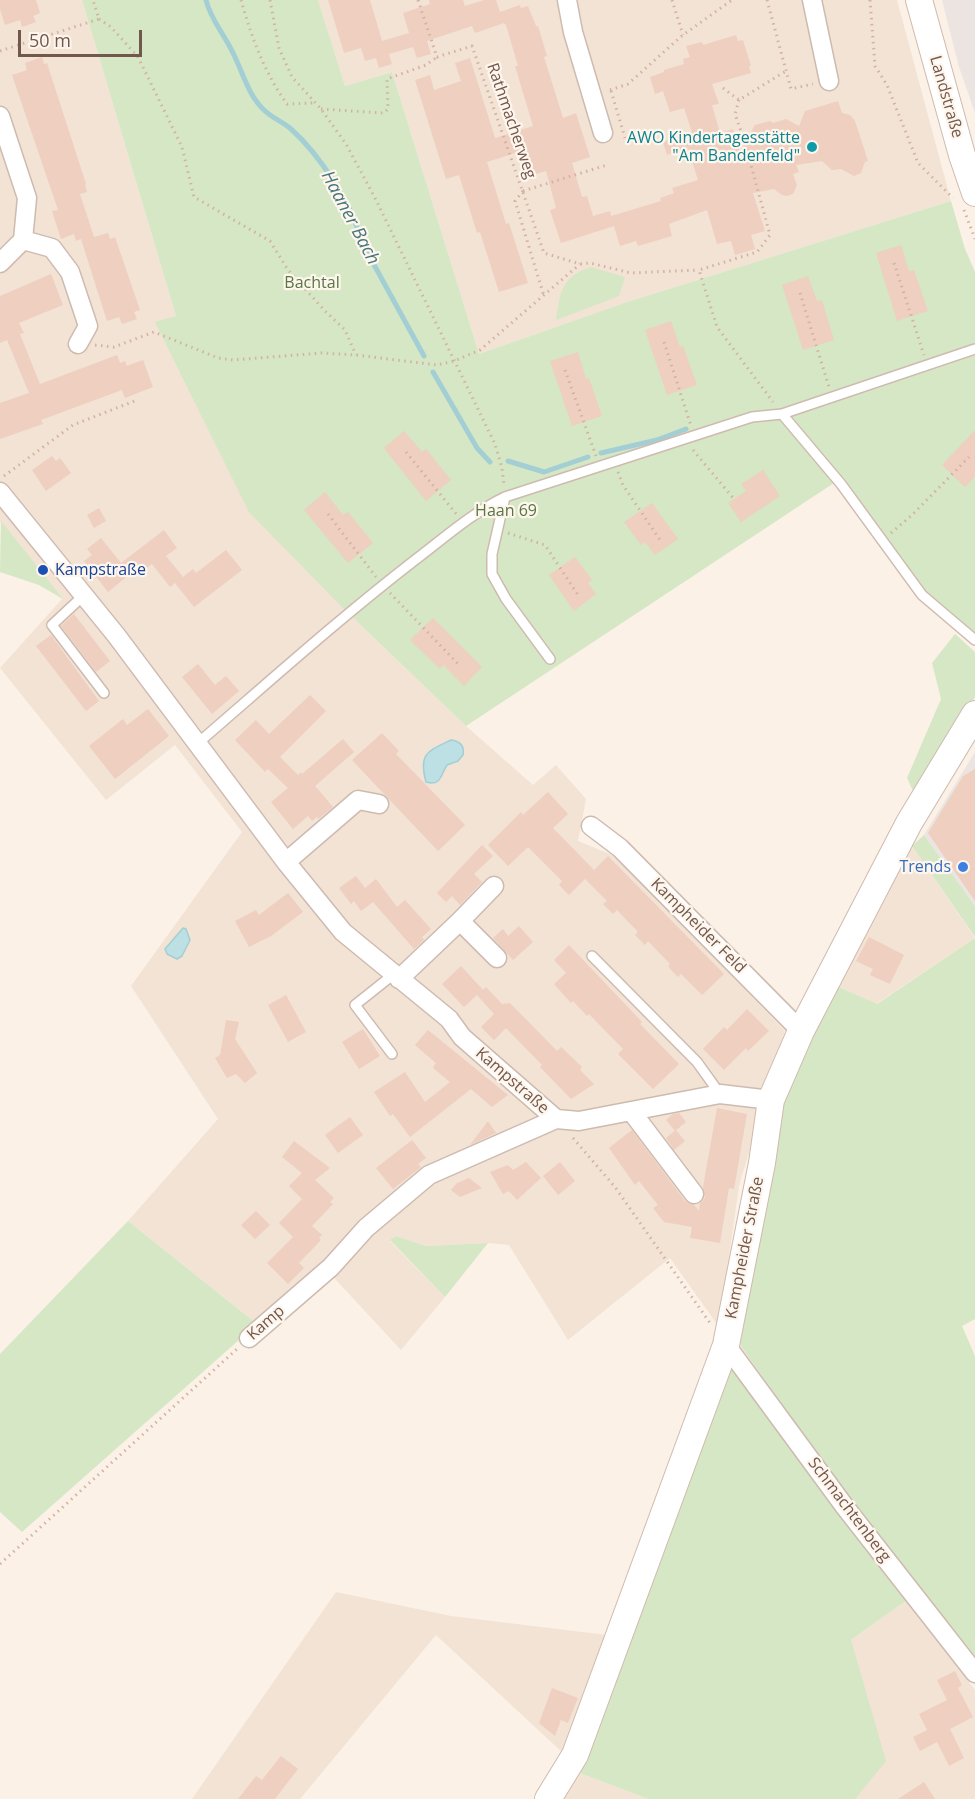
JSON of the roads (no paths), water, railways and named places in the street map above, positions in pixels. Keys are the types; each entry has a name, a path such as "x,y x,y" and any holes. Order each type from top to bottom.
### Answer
{"street":[{"path":"567,0 573,32 603,133"},
{"path":"812,0 829,81"},
{"name":"Landstraße","path":"919,0 962,155 964,200"},
{"path":"0,117 27,198 23,240 0,263"},
{"path":"23,240 52,248 70,272 87,326 78,344"},
{"name":"Kampstraße","path":"0,492 116,635 286,862 343,932 449,1019 462,1037 556,1119 579,1121 720,1094 771,1100"},
{"name":"Kampheider Straße","path":"548,1799 575,1755 726,1345 762,1163 771,1100 801,1031 909,823 975,714"},
{"path":"286,862 358,800 379,804"},
{"name":"Kampheider Feld","path":"591,826 620,848 801,1031"},
{"path":"396,977 460,921 494,886"},
{"path":"460,921 497,958"},
{"path":"631,1111 694,1194"},
{"name":"Kamp","path":"249,1338 331,1267 366,1228 429,1175 556,1119"},
{"name":"Schmachtenberg","path":"726,1345 845,1507 975,1673"}],"lane":[{"path":"198,743 382,585 485,507 505,497 599,466 752,417 782,414 975,349"},
{"path":"782,414 841,484 922,595 975,640"},
{"path":"505,497 492,554 492,574 506,598 550,659"},
{"path":"83,596 52,625 104,693"},
{"path":"592,956 697,1062 720,1094"},
{"path":"392,1053 356,1005 396,977"}],"water":[{"path":"451,740 461,744 463,755 458,761 447,765 438,781 426,782 424,759 431,750"},
{"path":"183,928 186,929 190,940 182,956 177,959 167,954 165,949"}],"waterway":[{"name":"Haaner Bach","path":"206,0 258,104 302,140 334,181 351,212 361,241 424,356"},
{"name":"Haaner Bach","path":"433,372 477,448 490,462"},
{"name":"Haaner Bach","path":"601,453 657,440 686,429"},
{"name":"Haaner Bach","path":"508,461 544,472 588,457"}],"place":[{"name":"AWO Kindertagesstätte \"Am Bandenfeld\"","path":"812,147"},
{"name":"Kampstraße","path":"43,570"},
{"name":"Trends","path":"963,867"}],"park label":[{"name":"Bachtal","path":"312,283"},
{"name":"Haan 69","path":"506,511"}]}
